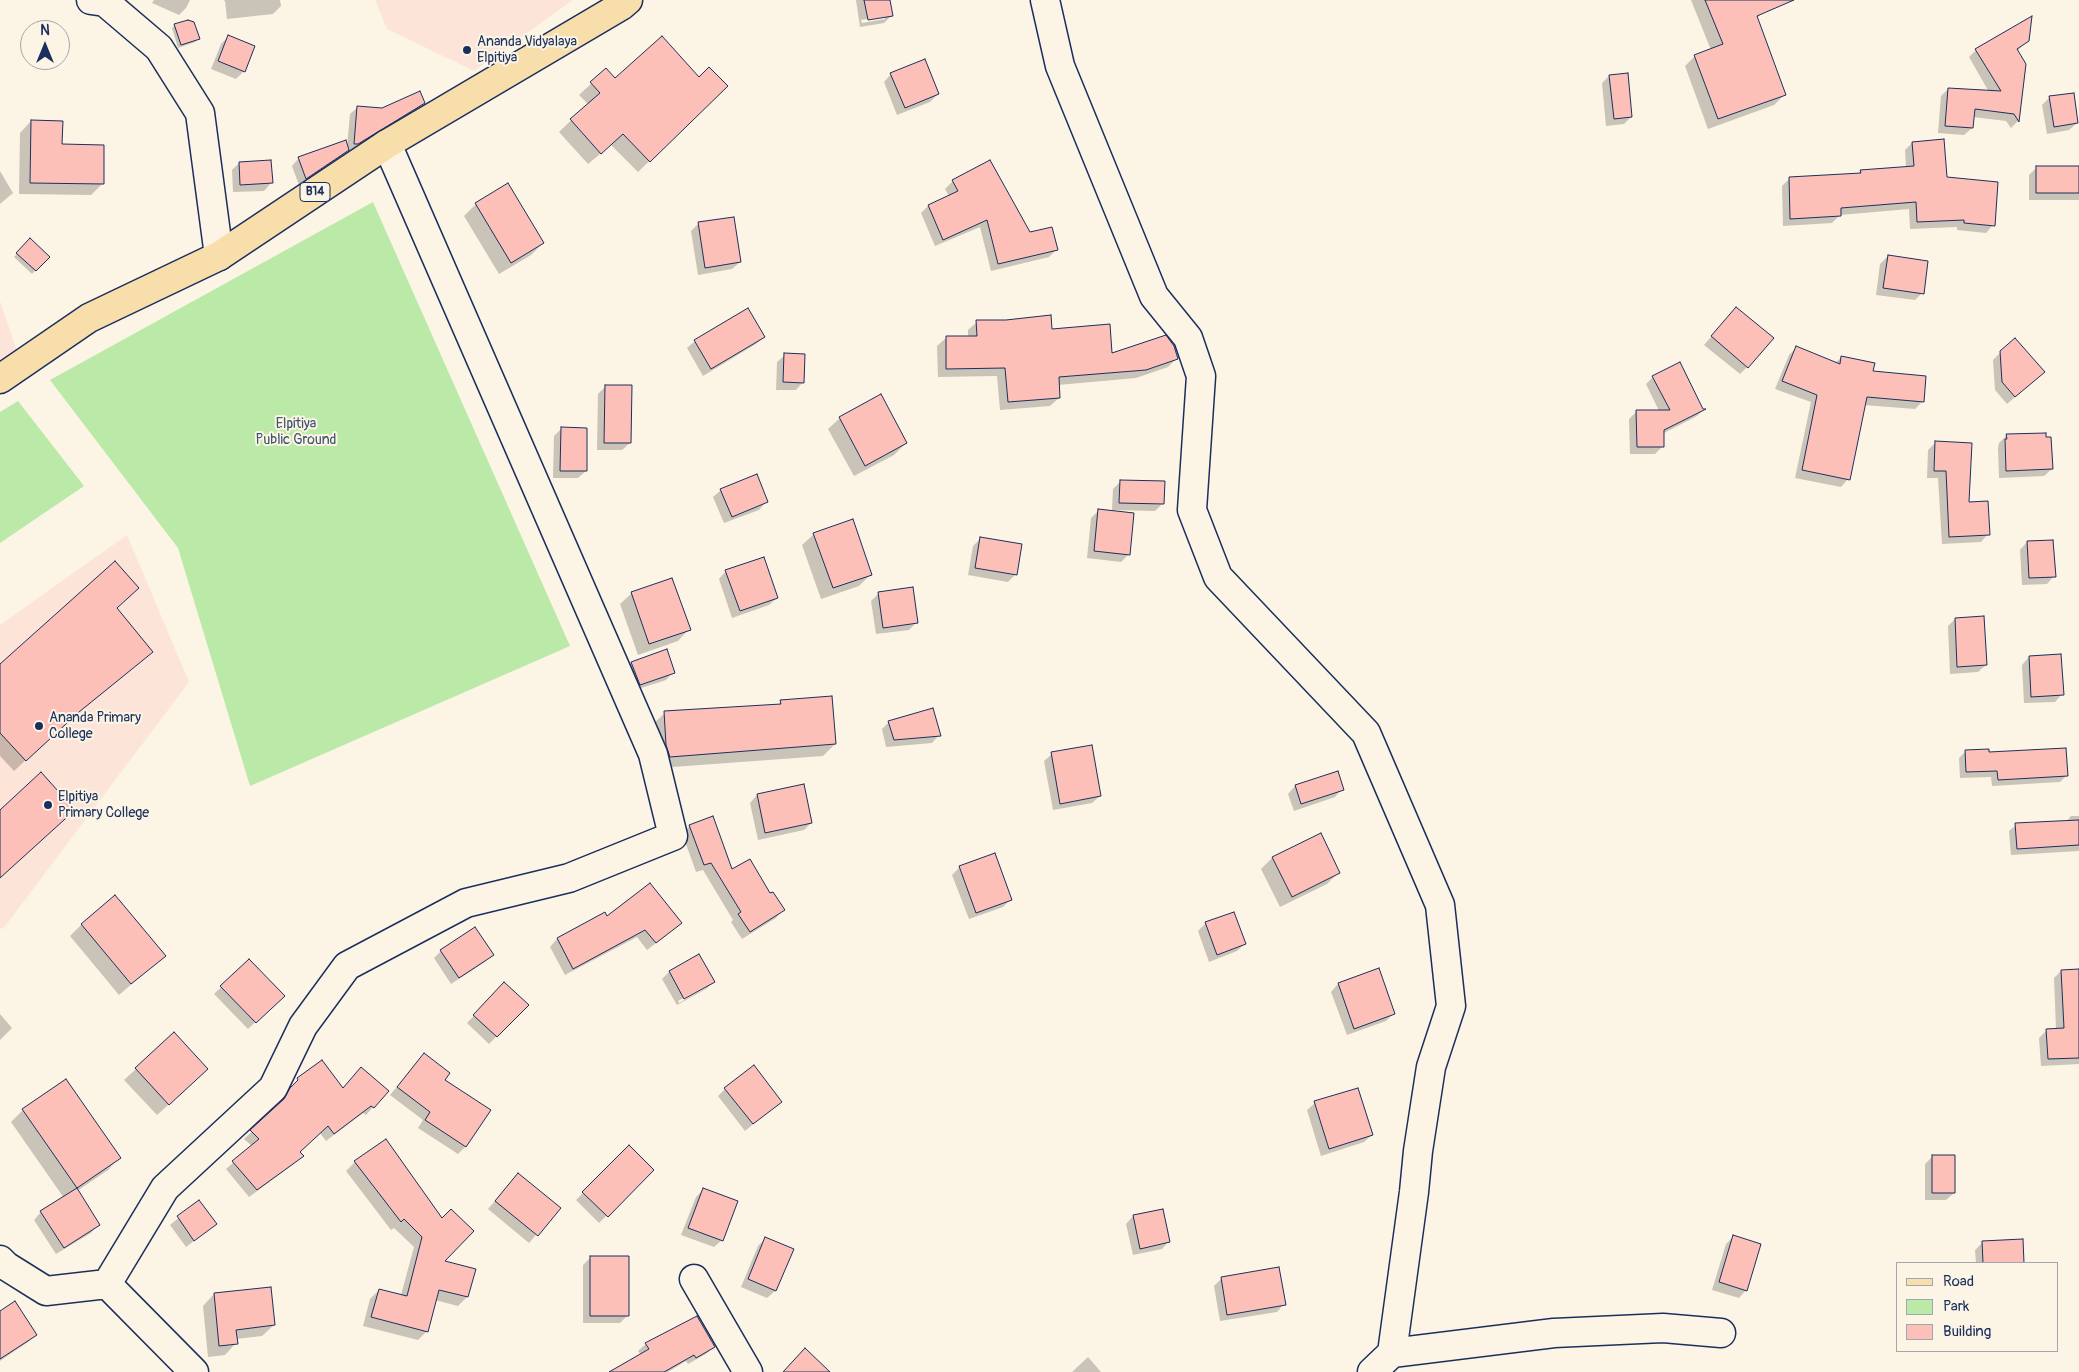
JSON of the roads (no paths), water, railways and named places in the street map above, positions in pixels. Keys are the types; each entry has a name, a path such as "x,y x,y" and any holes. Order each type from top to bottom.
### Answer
{"main road":[{"name":"B14","path":"0,379 89,318 219,256 387,144 621,6 628,0"}],"street":[{"path":"91,0 105,2 159,48 200,113 219,256"},
{"path":"1045,0 1060,66 1154,296 1188,338 1201,376 1192,510 1218,577 1366,733 1440,905 1451,1006 1431,1067 1418,1151 1392,1353"},
{"path":"107,1284 165,1188 273,1088 303,1026 347,966 466,903 569,878 673,836 653,754 387,144"},
{"path":"0,1260 6,1266 46,1291 107,1284"},
{"path":"694,1279 748,1372"},
{"path":"107,1284 194,1372"},
{"path":"1372,1372 1392,1353 1554,1333 1663,1328 1721,1333"}],"place":[{"name":"Ananda Vidyalaya Elpitiya","path":"467,50"},
{"name":"Ananda Primary College","path":"39,726"},
{"name":"Elpitiya Primary College","path":"48,805"}],"park label":[{"name":"Elpitiya Public Ground","path":"296,432"}]}
